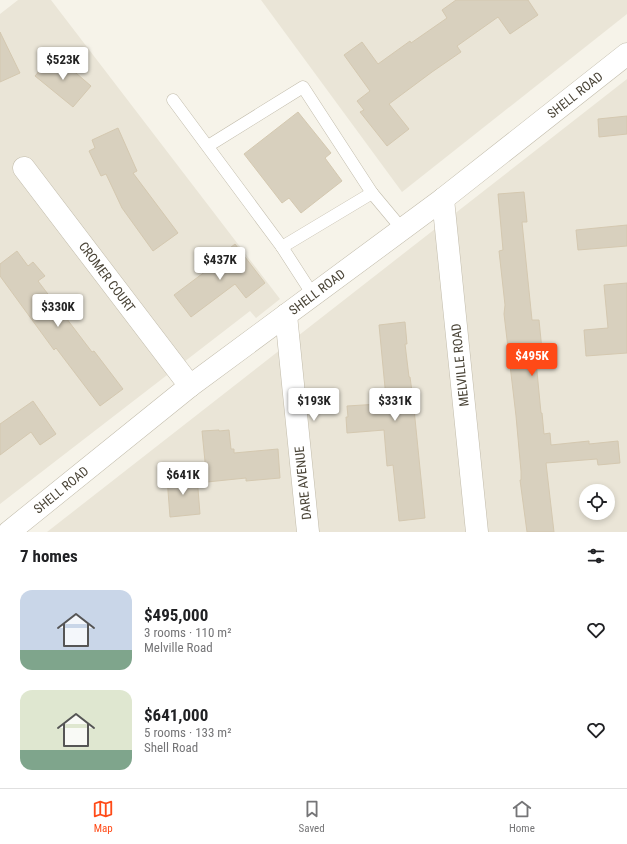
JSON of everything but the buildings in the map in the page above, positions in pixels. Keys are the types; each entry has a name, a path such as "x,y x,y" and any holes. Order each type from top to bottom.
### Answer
{"street":[{"name":"SHELL ROAD","path":"10,532 190,386 443,199 627,54"},
{"name":"CROMER COURT","path":"24,168 190,386"},
{"name":"MELVILLE ROAD","path":"443,199 477,532"},
{"name":"DARE AVENUE","path":"286,315 308,532"}],"lane":[{"path":"208,146 303,87 372,193 402,229"},
{"path":"173,100 282,248 312,295"},
{"path":"282,248 372,193"}],"shaded area":[{"path":"18,0 51,0 280,299 256,318 250,311 0,504 0,14"},
{"path":"261,0 627,0 627,14 402,192"},
{"path":"627,79 627,532 47,532"}]}
